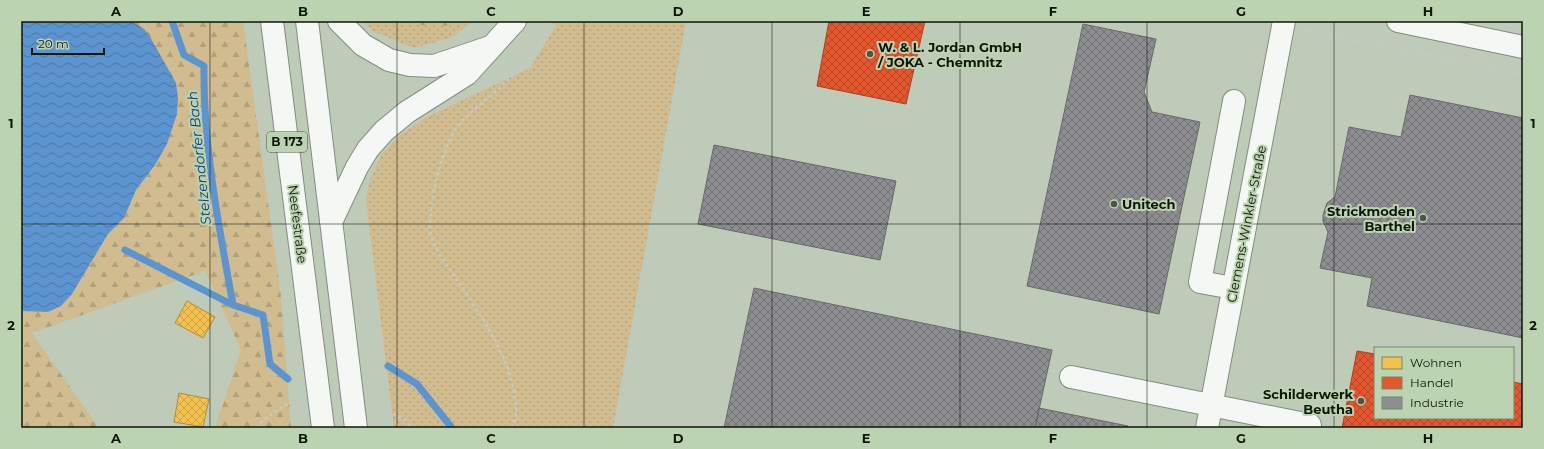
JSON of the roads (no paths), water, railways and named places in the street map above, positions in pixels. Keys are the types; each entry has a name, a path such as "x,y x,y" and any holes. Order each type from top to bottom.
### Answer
{"main road":[{"name":"Neefestraße","path":"272,21 323,428"},
{"name":"B 173","path":"307,21 356,428"},
{"path":"339,21 363,45 389,60 410,65 434,66 493,46"},
{"path":"331,222 357,167 368,149 384,131 407,112 467,74 515,21"},
{"path":"1398,21 1523,47"},
{"name":"Clemens-Winkler-Straße","path":"1207,428 1284,23"},
{"path":"1233,288 1200,282 1234,101"},
{"path":"1071,377 1212,404 1310,425 1310,428"}],"water":[{"path":"21,21 132,21 144,29 149,35 176,83 178,98 177,114 167,144 155,165 136,190 124,218 108,234 72,294 61,306 48,312 21,311"}],"waterway":[{"name":"Stelzendorfer Bach","path":"172,21 184,55 204,66 204,96 209,156 217,216 233,305"},
{"name":"Stelzendorfer Bach","path":"125,250 233,305 263,315 270,364 288,379"},
{"name":"Stelzendorfer Bach","path":"388,366 417,384 452,428"}],"place":[{"name":"W. & L. Jordan GmbH / JOKA - Chemnitz","path":"870,54"},
{"name":"Unitech","path":"1114,204"},
{"name":"Strickmoden Barthel","path":"1423,218"},
{"name":"Schilderwerk Beutha","path":"1361,401"}]}
